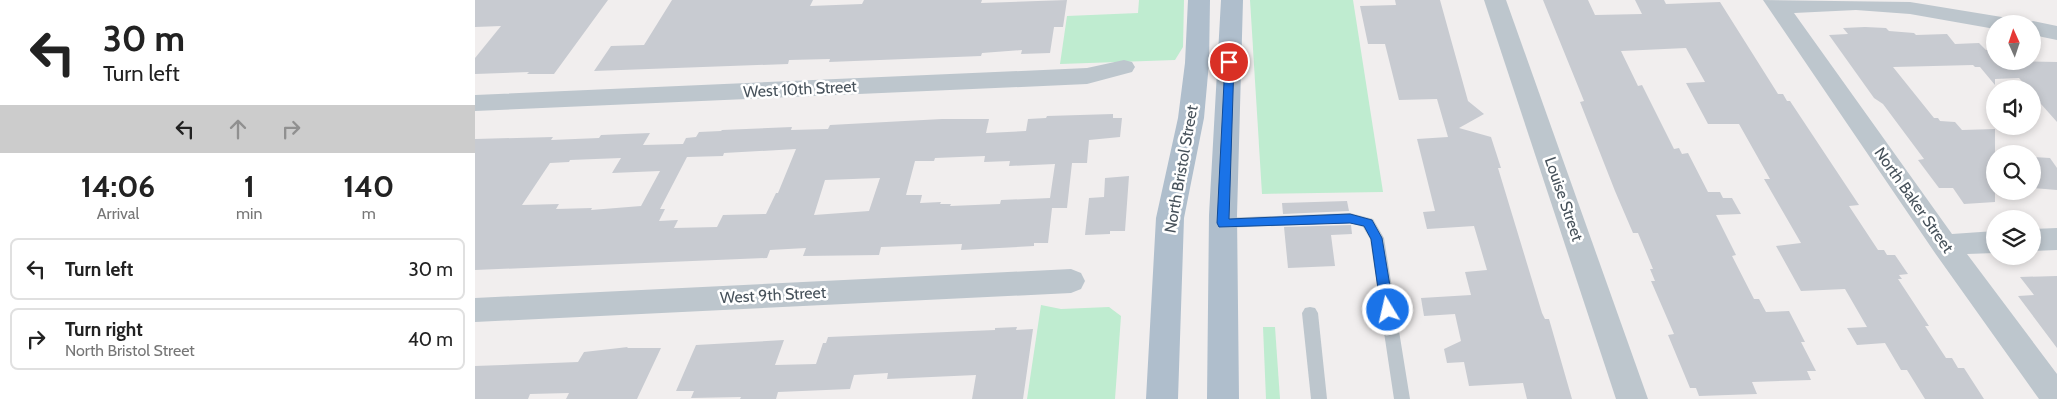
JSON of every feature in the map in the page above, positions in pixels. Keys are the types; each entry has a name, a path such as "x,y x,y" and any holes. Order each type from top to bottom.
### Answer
{"main road":[{"name":"North Bristol Street","path":"1163,399 1170,218 1191,118 1197,63 1199,0"},
{"path":"1223,399 1223,223 1232,0"}],"street":[{"name":"Louise Street","path":"1495,0 1632,399"},
{"path":"1776,3 1857,4 1901,8 1986,21"},
{"name":"North Baker Street","path":"1776,3 1945,245 2055,395"},
{"path":"2041,30 2057,33"},
{"name":"West 10th Street","path":"475,103 1087,76 1124,67"},
{"path":"2041,240 2057,239"},
{"path":"1945,245 1986,243"},
{"name":"West 9th Street","path":"475,310 1071,281"}],"lane":[{"path":"1223,223 1350,218 1368,223 1377,238 1402,399"},
{"path":"1310,312 1319,399"}],"green space":[{"path":"1139,0 1184,0 1183,47 1175,60 1060,64 1067,16 1138,13"},
{"path":"1250,0 1353,0 1383,192 1262,194"},
{"path":"1041,305 1061,309 1109,307 1121,316 1115,399 1027,399"},
{"path":"1263,327 1275,327 1280,399 1266,399"}],"building":[{"path":"475,0 608,0 554,74 527,74 529,72 475,74 475,58 501,26 475,27"},
{"path":"672,0 813,0 810,6 862,4 864,0 982,0 981,3 1067,0 1063,27 1054,27 1050,53 1021,54 1022,50 982,53 981,56 829,62 830,59 789,60 788,64 594,71 611,46 644,45"},
{"path":"1395,0 1440,0 1468,101 1484,114 1459,128 1491,137 1501,168 1498,168 1542,313 1545,319 1549,319 1572,399 1527,399 1523,383 1469,386 1464,362 1447,363 1444,349 1461,341 1455,314 1424,316 1421,298 1471,295 1465,272 1487,270 1474,226 1427,229 1423,212 1435,211 1417,139 1448,137 1437,99 1399,100 1385,44 1368,44 1360,6 1396,5"},
{"path":"1543,0 1588,0 1595,15 1642,14 1635,0 1664,0 1666,4 1720,2 1778,94 1783,94 1787,101 1790,101 1859,205 1849,206 1878,250 1884,250 1887,255 1895,255 1908,274 1899,275 1902,279 1898,279 1929,326 1925,326 1946,358 1952,358 1958,368 1964,368 1984,399 1925,399 1907,370 1901,370 1885,343 1857,345 1847,328 1867,327 1845,289 1801,291 1776,246 1801,243 1764,179 1770,179 1739,124 1708,124 1686,83 1705,82 1686,48 1621,51 1638,86 1642,85 1674,149 1679,148 1682,154 1688,153 1708,192 1720,192 1723,198 1732,198 1741,214 1716,215 1736,255 1732,256 1754,299 1759,299 1766,312 1789,311 1805,342 1801,342 1816,371 1807,371 1811,380 1752,382 1757,394 1699,396 1696,388 1690,388 1668,335 1674,334 1651,281 1655,281 1650,269 1653,269 1638,233 1633,233 1615,191 1580,102 1584,101"},
{"path":"1843,28 1886,28 1889,31 1914,33 1916,35 1947,34 1955,44 1979,43 1986,50 1986,70 2041,70 2041,62 2057,62 2057,122 2041,104 2041,80 2021,80 2019,78 1991,80 1980,67 1973,65 1893,67 1934,118 1938,118 1940,121 1955,122 1962,130 1986,129 1986,135 1995,135 1995,145 1986,145 1986,200 1995,200 1995,202 1964,204 1953,188 1939,188 1918,160 1924,159 1883,104 1874,98 1829,35 1848,34"},
{"path":"1113,114 1113,118 1122,118 1120,137 1089,140 1087,163 1072,163 1067,208 1052,208 1048,243 1034,243 1034,246 961,250 962,244 881,247 879,255 803,256 806,248 770,250 767,258 475,270 475,139 553,137 551,140 650,133 643,145 683,144 686,138 696,137 699,132 792,127 791,130 828,129 830,125 942,119 989,119 986,133 1026,131 1028,119 1046,118 1047,116","holes":["796,149 778,193 776,193 766,214 723,215 717,227 674,228 678,220 659,221 665,209 660,209 687,157 723,156 724,153","985,156 984,162 1010,161 1009,166 1055,164 1050,198 1001,200 1000,204 950,206 951,204 940,204 941,202 920,203 922,195 906,195 915,161 934,161 935,158","621,158 612,173 660,171 641,206 591,210 592,208 556,209 559,204 522,205 550,163 569,162 570,160","880,178 869,211 814,215 825,180"]},
{"path":"2041,157 2050,158 2057,168 2057,190 2041,189"},
{"path":"1129,176 1125,231 1085,235 1089,198 1104,197 1105,178"},
{"path":"1347,201 1349,211 1283,214 1282,203"},
{"path":"1351,225 1352,234 1331,235 1335,266 1288,268 1284,227"},
{"path":"2057,276 2057,348 2018,296 2034,295 2020,277"},
{"path":"1017,327 1016,330 1033,329 1023,399 972,399 976,375 887,379 888,373 854,375 850,389 778,392 776,399 740,399 741,397 691,398 694,391 676,391 696,345 784,340 775,365 816,364 823,343 826,343 828,337 995,330 995,328"},
{"path":"628,347 661,348 637,399 566,399 569,393 530,394 528,399 475,399 475,366 578,362 584,352"}],"route":[{"path":"1229,62 1223,223 1262,223 1350,218 1368,223 1377,238 1388,310"}]}
